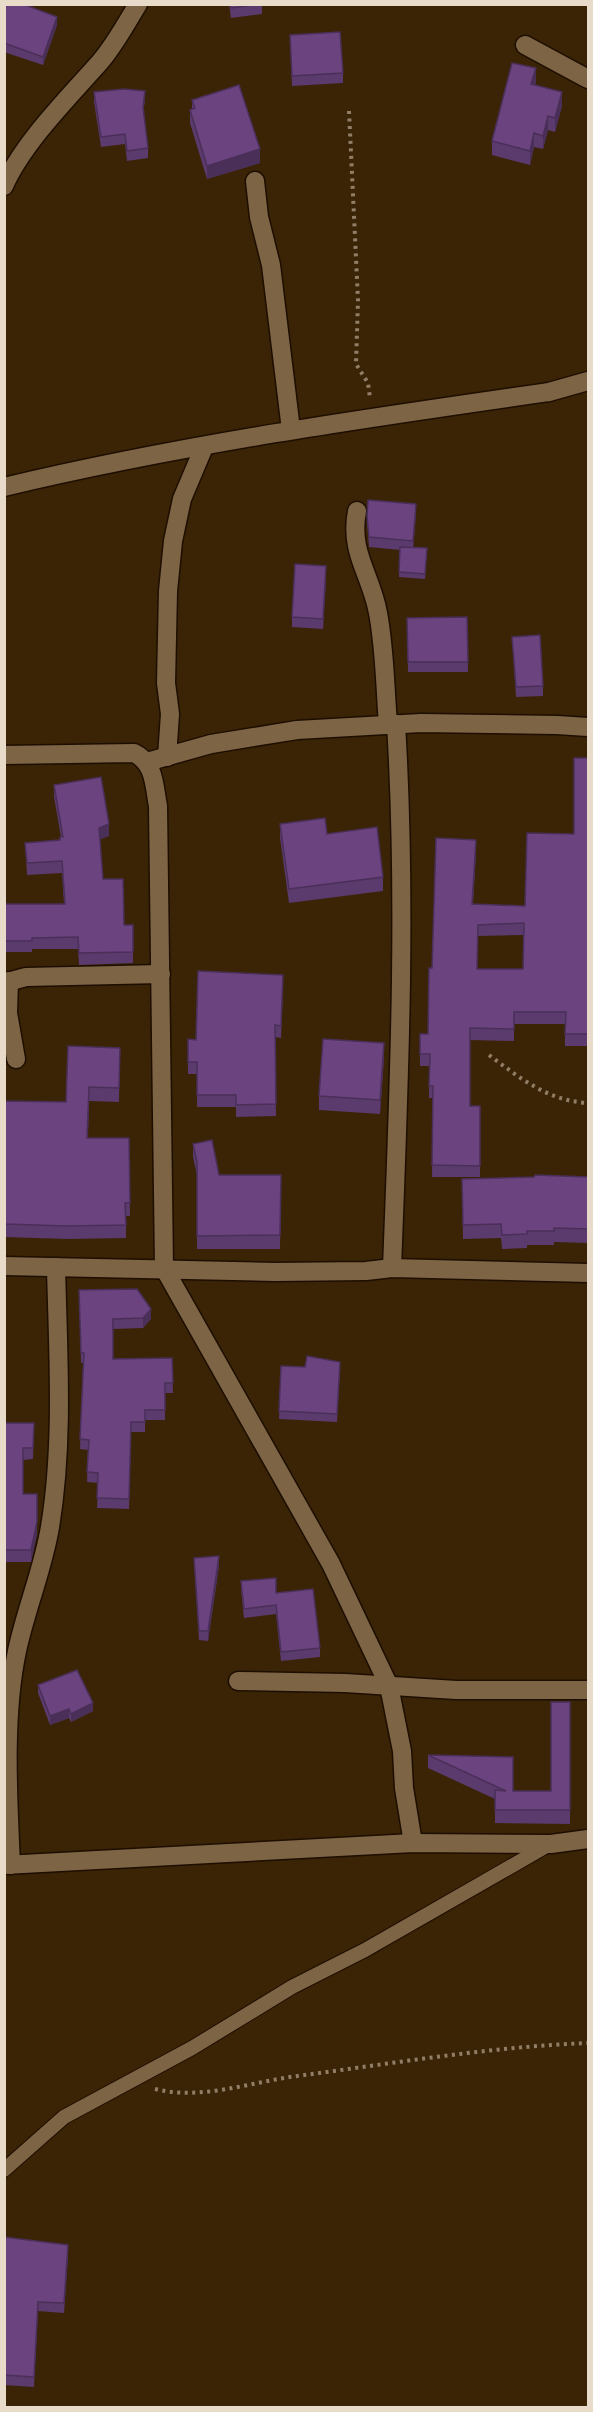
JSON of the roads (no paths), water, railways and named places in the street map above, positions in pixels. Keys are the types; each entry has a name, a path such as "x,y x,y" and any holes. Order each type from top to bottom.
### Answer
{"street":[{"path":"4,186 11,172 45,126 101,61 138,4"},
{"path":"525,45 588,79"},
{"path":"255,181 259,217 271,265 291,430"},
{"path":"4,487 291,430 549,392 588,381"},
{"path":"167,757 170,714 166,683 168,591 173,541 182,499 204,447"},
{"path":"357,511 353,529 356,550 373,591 380,622 392,724 400,828 398,1166 392,1268"},
{"path":"147,762 211,744 297,730 392,724 588,727"},
{"path":"4,755 134,753 147,762 151,770 158,806 164,1268 331,1564 389,1686 402,1751 404,1788 413,1843"},
{"path":"16,1059 8,1013 7,982 26,977 161,974"},
{"path":"4,1266 275,1272 366,1271 392,1268 588,1272"},
{"path":"56,1268 59,1395 55,1481 50,1528 17,1653 12,1688 8,1865 413,1843 551,1844 588,1839"},
{"path":"238,1681 456,1690 588,1690"}],"lane":[{"path":"4,2170 64,2117 192,2048 292,1987 364,1950 551,1844"}]}
